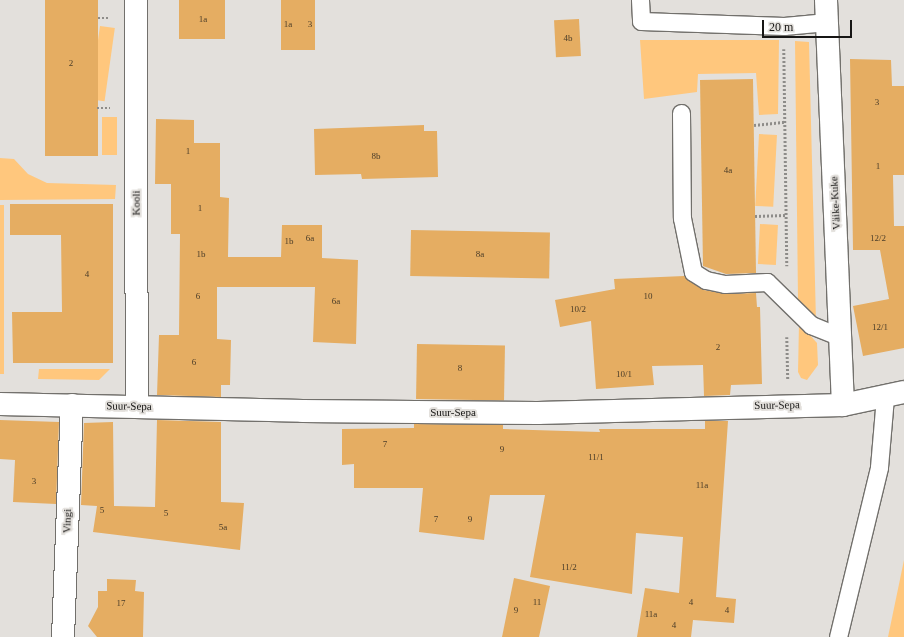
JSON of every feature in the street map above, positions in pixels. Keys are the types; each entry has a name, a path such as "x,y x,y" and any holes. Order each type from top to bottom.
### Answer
{"street":[{"name":"Kooli","path":"136,0 137,406"},
{"name":"Väike-Kuke","path":"826,0 843,405"},
{"name":"Suur-Sepa","path":"0,404 72,404 303,411 538,413 788,405 843,405 894,395"},
{"name":"Vingi","path":"63,637 72,404"}],"lane":[{"path":"640,0 641,21 784,26 827,22"},
{"path":"681,113 682,218 693,272 706,280 725,284 767,282 811,325 840,337"},
{"path":"838,637 879,467 894,395"}],"path":[{"path":"784,26 788,405"},
{"path":"754,125 785,122"},
{"path":"755,216 786,215"}],"shaded area":[{"path":"100,26 115,28 105,101 90,99"},
{"path":"640,40 779,40 778,114 759,115 756,73 698,74 697,92 644,99"},
{"path":"795,41 809,42 816,321 798,300"},
{"path":"102,117 117,117 117,155 102,155"},
{"path":"759,134 777,135 773,207 755,206"},
{"path":"0,158 14,159 28,174 47,183 116,185 115,199 0,200"},
{"path":"0,205 4,205 4,374 0,374"},
{"path":"760,224 778,225 776,265 758,264"},
{"path":"799,323 817,343 818,365 807,380 801,378 798,372"},
{"path":"39,369 110,369 99,380 38,379"},
{"path":"904,560 904,637 888,637"}],"building":[{"path":"45,0 98,0 98,156 45,156"},
{"path":"179,0 225,0 225,39 179,39"},
{"path":"281,0 315,0 315,50 281,50"},
{"path":"579,19 581,56 556,57 554,20"},
{"path":"850,59 891,60 892,86 904,86 904,175 893,175 894,226 904,226 904,348 863,356 853,306 889,299 880,250 853,250"},
{"path":"753,79 756,273 726,274 703,266 700,80"},
{"path":"156,119 194,120 194,143 220,143 220,197 229,198 228,257 281,257 282,225 322,225 322,258 358,260 356,344 313,342 315,287 217,287 217,339 231,340 230,385 221,385 221,397 157,395 159,335 179,335 180,234 171,234 171,184 155,184"},
{"path":"424,125 424,131 437,131 438,177 362,179 361,174 315,175 314,129"},
{"path":"10,204 113,204 113,363 13,363 12,312 62,312 61,235 10,235"},
{"path":"411,230 550,232 549,278 410,276"},
{"path":"684,276 704,290 725,294 756,293 757,307 760,307 762,384 731,385 730,395 704,396 703,365 652,366 654,385 596,389 591,321 560,327 555,300 615,289 614,279"},
{"path":"417,344 505,346 504,401 416,399"},
{"path":"0,420 59,422 56,504 13,502 15,460 0,459"},
{"path":"157,420 221,422 221,502 244,503 240,550 93,532 97,506 81,505 84,423 113,422 114,506 155,507"},
{"path":"705,421 728,421 716,597 736,599 734,623 693,620 691,637 637,637 645,588 679,593 683,537 636,533 632,594 530,577 545,495 490,495 484,540 419,532 423,488 354,488 354,464 342,465 342,429 414,428 414,424 503,425 503,429 600,432 599,429 705,429"},
{"path":"514,578 550,586 539,637 502,637"},
{"path":"107,579 136,580 135,591 144,592 143,637 97,637 88,626 98,607 98,591 107,591"}]}
